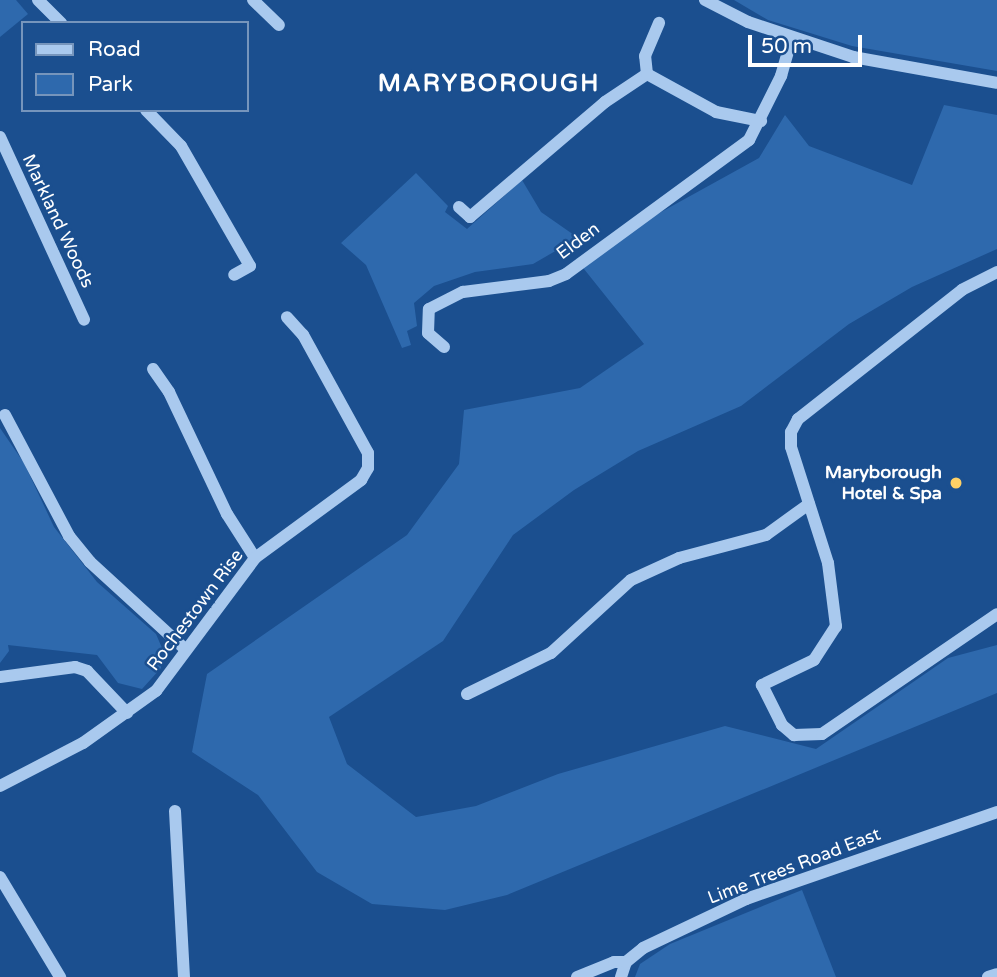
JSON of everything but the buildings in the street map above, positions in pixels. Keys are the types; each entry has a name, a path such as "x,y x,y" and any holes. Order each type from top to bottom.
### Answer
{"street":[{"path":"38,0 59,21"},
{"path":"253,0 279,25"},
{"path":"705,0 792,38 853,57 997,83"},
{"path":"647,74 645,56 659,23"},
{"name":"Elden","path":"444,347 428,333 429,309 463,292 549,281 566,274 749,140 761,121 792,38"},
{"path":"647,74 716,113 761,121"},
{"path":"459,207 470,217 605,102 647,74"},
{"path":"148,112 181,146 250,266 234,275"},
{"name":"Markland Woods","path":"0,137 84,320"},
{"path":"997,272 962,290 799,419 791,432 791,447 828,563 836,626 814,660 762,685 782,725 794,735 822,734 997,614"},
{"name":"Rochestown Rise","path":"0,786 83,743 156,691 255,558 361,480 368,468 368,453 303,335 287,317"},
{"path":"153,369 169,392 227,514 255,558"},
{"path":"5,415 69,536 90,562 185,649"},
{"path":"467,694 551,653 631,580 679,558 766,535 809,504"},
{"path":"0,677 75,667 87,671 127,713"},
{"path":"175,811 184,977"},
{"name":"Lime Trees Road East","path":"577,977 614,962 625,962 643,948 746,899 997,812"},
{"path":"0,877 60,977"},
{"path":"621,977 625,962"},
{"path":"988,977 997,974"}],"green space":[{"path":"0,0 16,0 28,14 0,37"},
{"path":"734,0 997,0 997,71 852,46 768,20"},
{"path":"944,105 997,115 997,249 912,287 849,324 741,406 638,451 574,490 513,535 443,641 329,717 347,764 416,817 476,806 558,774 725,726 816,749 948,658 997,645 997,693 507,895 445,910 372,904 317,872 258,795 192,752 207,674 407,535 459,464 464,410 580,388 644,344 576,259 759,158 785,115 809,146 912,185"},
{"path":"416,173 448,206 445,212 467,229 522,180 541,212 574,235 583,235 533,264 475,272 434,286 414,303 417,326 407,331 411,345 402,348 366,265 341,243"},
{"path":"0,428 24,463 54,527 97,582 156,634 162,648 161,668 142,689 118,683 97,655 8,645 9,651 0,663"},
{"path":"802,890 836,977 635,977 640,964 670,944"}],"place":[{"name":"Maryborough Hotel & Spa","path":"956,483"}],"district":[{"name":"MARYBOROUGH","path":"489,84"}]}
